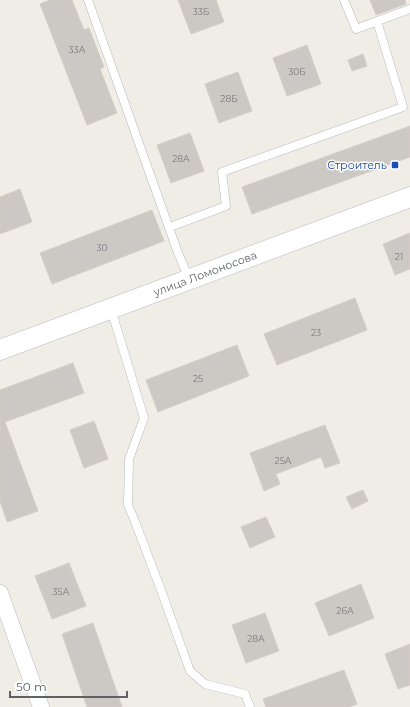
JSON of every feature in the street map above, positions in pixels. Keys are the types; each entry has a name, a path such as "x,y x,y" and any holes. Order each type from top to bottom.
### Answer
{"street":[{"name":"улица Ломоносова","path":"0,350 410,197"},
{"path":"0,593 41,707"}],"lane":[{"path":"88,0 189,279"},
{"path":"344,0 356,29 410,9"},
{"path":"170,227 226,206 222,172 403,107 377,21"},
{"path":"110,309 144,418 129,459 128,505 190,671 205,684 245,694 250,707"}],"building":[{"path":"50,0 72,0 84,30 89,28 104,67 100,69 117,113 87,125 40,4"},
{"path":"178,0 216,0 224,22 191,34"},
{"path":"370,0 405,0 406,4 376,15"},
{"path":"307,45 321,84 287,96 273,58"},
{"path":"363,54 367,66 352,71 348,60"},
{"path":"238,72 252,111 219,123 205,84"},
{"path":"410,126 410,157 252,214 242,187"},
{"path":"190,133 204,171 171,183 157,145"},
{"path":"20,189 32,222 0,234 0,197"},
{"path":"152,210 164,241 52,284 40,253"},
{"path":"410,233 410,269 395,275 383,244"},
{"path":"355,298 367,330 277,365 264,334"},
{"path":"237,345 249,376 158,412 146,380"},
{"path":"73,363 84,393 5,422 38,511 7,522 0,501 0,390"},
{"path":"94,421 108,459 84,468 70,430"},
{"path":"325,425 340,463 325,468 321,457 276,474 280,484 264,491 250,453"},
{"path":"363,490 368,501 352,509 346,497"},
{"path":"266,517 275,537 250,548 241,527"},
{"path":"69,563 86,606 52,619 35,576"},
{"path":"361,584 374,618 329,636 315,603"},
{"path":"265,613 279,651 246,663 232,625"},
{"path":"93,623 122,707 87,707 62,634"},
{"path":"410,644 410,685 398,689 385,654"},
{"path":"344,670 357,704 349,707 266,707 263,699"}],"place":[{"name":"Строитель","path":"395,165"}]}
